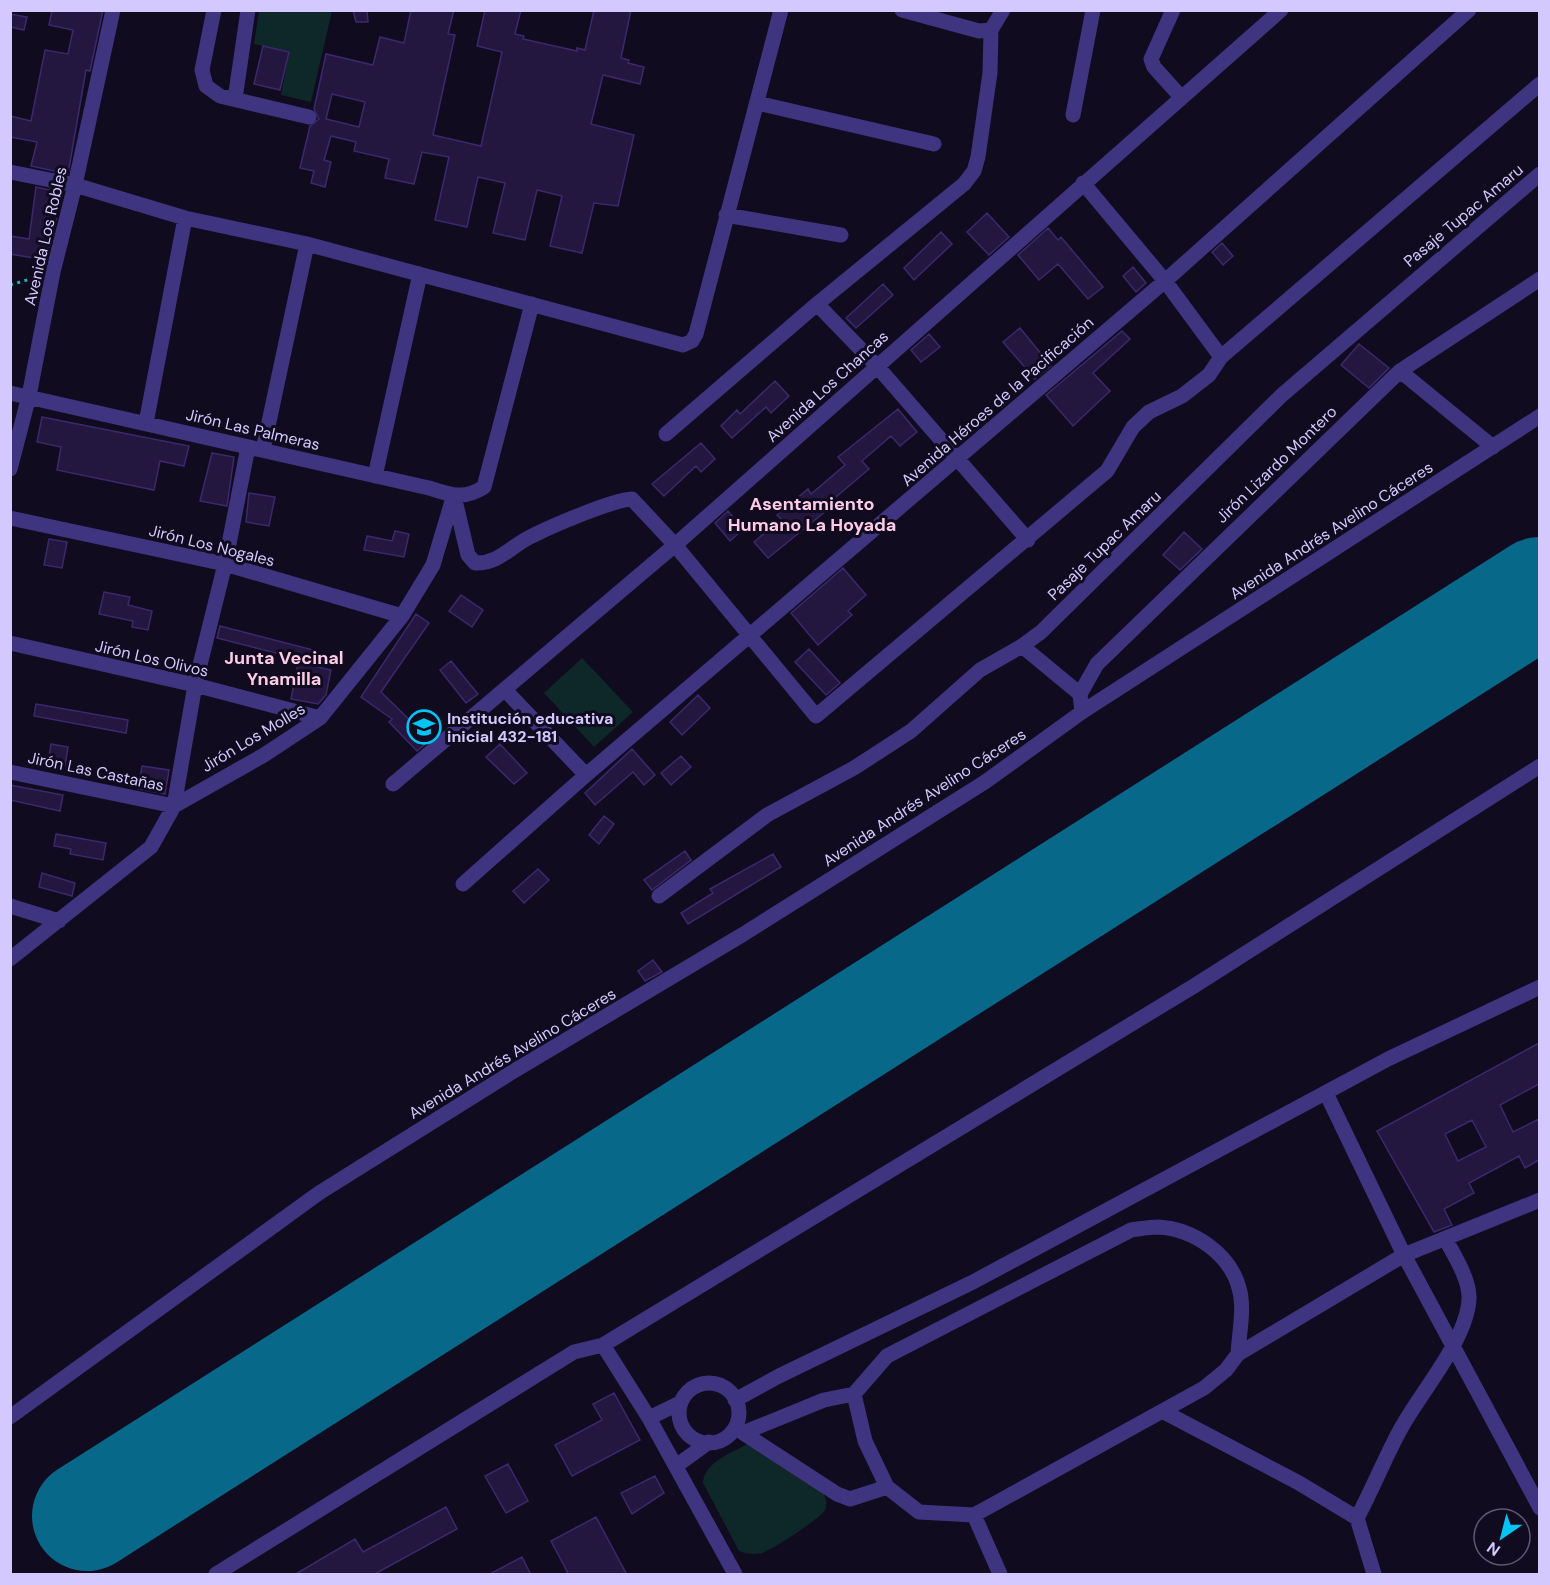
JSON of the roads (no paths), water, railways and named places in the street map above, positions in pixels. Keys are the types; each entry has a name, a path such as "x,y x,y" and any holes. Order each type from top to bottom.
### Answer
{"street":[{"name":"Avenida Los Robles","path":"10,470 29,396 53,272 75,185 113,10"},
{"path":"214,10 202,70 206,86 220,96 309,117"},
{"path":"235,99 248,10"},
{"path":"10,172 75,185 185,218 307,244 683,345 692,341 696,334 781,10"},
{"path":"902,10 979,31 991,30"},
{"path":"666,435 817,304 964,184 974,171 990,74 991,30 1003,10"},
{"path":"1073,115 1093,10"},
{"path":"1173,10 1151,59 1154,67 1181,97"},
{"name":"Avenida Los Chancas","path":"393,784 675,545 876,365 1281,10"},
{"name":"Avenida Héroes de la Pacificación","path":"463,884 586,775 1165,281 1469,10"},
{"path":"454,496 468,555 476,563 495,561 531,536 624,500 632,499 675,545 816,716 1028,540 1107,471 1133,427 1149,412 1182,396 1209,375 1221,357 1539,84"},
{"path":"757,103 934,144"},
{"name":"Pasaje Tupac Amaru","path":"659,896 767,815 854,768 911,731 980,670 1022,646 1041,632 1282,395 1539,174"},
{"path":"1083,183 1165,281 1221,357"},
{"path":"726,215 841,236"},
{"path":"146,423 185,218"},
{"path":"10,959 151,847 174,806 195,685 307,244"},
{"path":"375,476 420,274"},
{"name":"Jirón Lizardo Montero","path":"1080,694 1097,664 1111,649 1400,371 1539,279"},
{"name":"Jirón Las Palmeras","path":"10,393 256,448 454,496 470,496 484,487 532,304"},
{"path":"817,304 876,365 1028,540"},
{"path":"1400,371 1493,447"},
{"name":"Avenida Andrés Avelino Cáceres","path":"10,1417 320,1193 509,1074 742,935 956,801 1082,712 1539,416"},
{"name":"Jirón Los Molles","path":"174,806 264,755 320,718 402,616 434,565 454,496"},
{"name":"Jirón Los Nogales","path":"10,518 225,564 402,616"},
{"name":"Jirón Los Olivos","path":"10,644 195,685 320,718"},
{"path":"1022,646 1080,694 1082,712"},
{"path":"506,690 586,775"},
{"path":"216,1575 574,1352 603,1345 1194,986 1539,766"},
{"name":"Jirón Las Castañas","path":"10,772 174,806"},
{"path":"10,906 60,921"},
{"path":"735,1400 779,1376 973,1282 1388,1059 1539,987"},
{"path":"1326,1093 1404,1255 1539,1508"},
{"path":"854,1394 865,1441 887,1487 919,1512 974,1515 1204,1388 1226,1370 1238,1354 1404,1255 1446,1240 1539,1200"},
{"path":"676,1466 709,1442 824,1400 854,1394 887,1356 1131,1230 1159,1227 1200,1239 1227,1262 1239,1289 1241,1320 1238,1354"},
{"path":"1374,1575 1357,1518 1399,1431 1465,1322 1469,1298 1463,1274 1446,1240"},
{"path":"603,1345 649,1418 735,1575"},
{"path":"709,1442 700,1441 685,1430 680,1422 680,1403 685,1394 701,1384 721,1386 735,1400 738,1409 739,1431"},
{"path":"649,1418 680,1403"},
{"path":"1164,1412 1289,1478 1357,1518"},
{"path":"739,1431 850,1499 887,1487"},
{"path":"974,1515 1000,1575"}],"place":[{"name":"Institución educativa inicial 432-181","path":"424,727"}],"district":[{"name":"Asentamiento Humano La Hoyada","path":"812,514"},
{"name":"Junta Vecinal Ynamilla","path":"284,668"}]}
